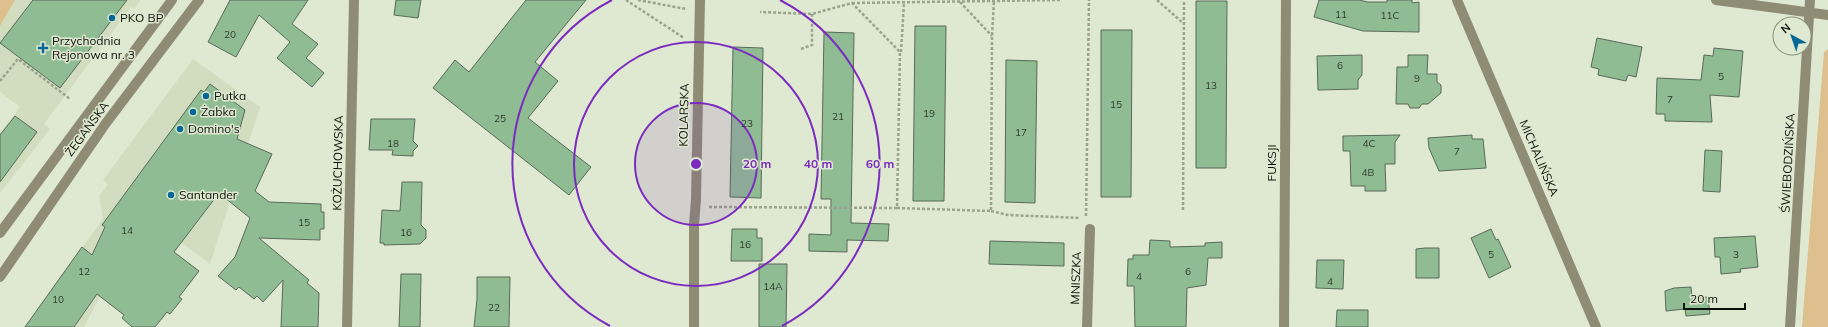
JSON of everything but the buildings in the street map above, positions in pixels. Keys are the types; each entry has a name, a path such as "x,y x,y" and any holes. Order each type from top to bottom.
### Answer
{"street":[{"name":"ŻEGAŃSKA","path":"0,233 172,0"},
{"name":"ŻEGAŃSKA","path":"0,277 106,124 199,0"},
{"name":"KOŻUCHOWSKA","path":"347,327 354,0"},
{"name":"KOLARSKA","path":"694,327 694,225 696,207 698,11 700,0"},
{"name":"FUKSJI","path":"1284,327 1286,0"},
{"name":"MICHALIŃSKA","path":"1457,0 1596,327"},
{"path":"1716,0 1828,15"},
{"name":"ŚWIEBODZIŃSKA","path":"1790,327 1810,0"},
{"name":"MNISZKA","path":"1087,327 1090,229"}],"path":[{"path":"626,0 698,48"},
{"path":"638,0 698,11"},
{"path":"760,12 812,14 852,3 1061,0"},
{"path":"1086,218 1089,0"},
{"path":"1157,0 1183,23"},
{"path":"1184,0 1184,210"},
{"path":"991,211 992,36 994,1"},
{"path":"960,2 992,36"},
{"path":"852,3 900,52"},
{"path":"897,208 900,52 904,3"},
{"path":"801,49 812,45 812,14"},
{"path":"0,81 18,59 70,99"},
{"path":"696,207 897,208 991,211 1008,215 1090,218"}],"shaded area":[{"path":"0,0 15,0 0,26"},
{"path":"15,0 141,0 134,9 131,7 44,124 50,129 0,193 0,133 20,107 0,92 0,26"},
{"path":"1828,49 1828,327 1802,327 1824,52"},
{"path":"193,59 260,107 210,264 165,230 124,250 84,327 24,327 103,219 99,196 108,184 103,180"}],"place":[{"name":"PKO BP","path":"112,18"},
{"name":"Przychodnia Rejonowa nr. 3","path":"43,48"},
{"name":"Putka","path":"206,96"},
{"name":"Żabka","path":"193,112"},
{"name":"Domino's","path":"180,129"},
{"name":"Santander","path":"171,195"}]}
